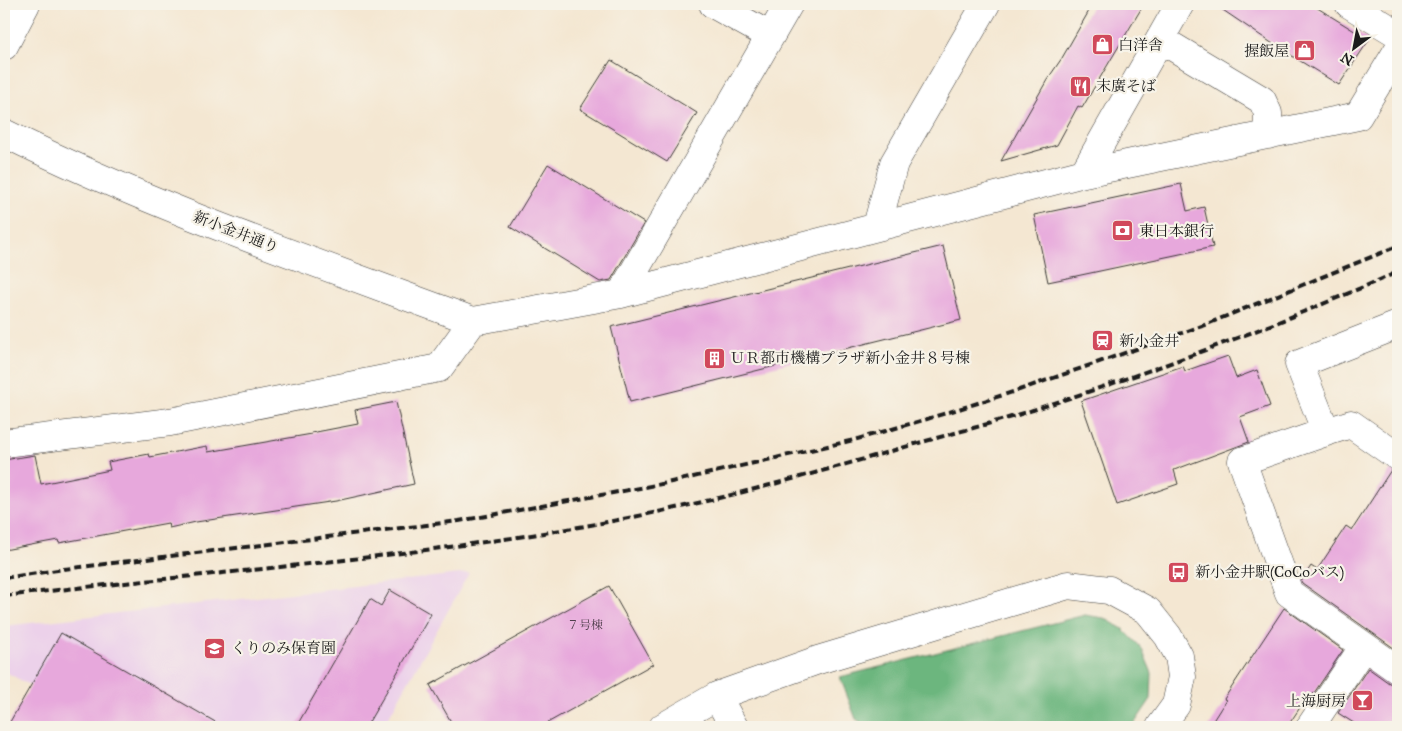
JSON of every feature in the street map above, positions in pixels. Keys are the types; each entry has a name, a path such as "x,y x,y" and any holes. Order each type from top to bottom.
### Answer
{"street":[{"path":"4,46 26,4"},
{"path":"714,4 770,36"},
{"path":"621,294 789,4"},
{"path":"876,226 894,163 986,4"},
{"path":"1084,173 1180,4"},
{"path":"1349,4 1398,34"},
{"path":"1160,39 1262,100 1268,113 1268,135"},
{"path":"4,443 170,422 439,368 472,321 621,294 1084,173 1358,116 1398,50"},
{"name":"新小金井通り","path":"4,133 140,196 472,321"},
{"path":"1326,432 1299,364 1398,325"},
{"path":"1398,457 1351,424 1242,461 1289,593 1398,670"},
{"path":"663,727 717,696 827,657 1068,585 1110,590 1148,611 1168,636 1179,656 1182,677 1176,704 1160,727"},
{"path":"1310,727 1364,646"},
{"path":"717,696 734,727"}],"shaded area":[{"name":"くりのみ保育園","path":"469,573 383,727 106,727 4,671 4,626"}],"green space":[{"path":"1085,615 1104,618 1123,629 1141,647 1152,673 1151,699 1132,727 868,727 856,719 840,677"}],"building":[{"path":"1093,4 1144,4 1082,108 1078,106 1057,145 1001,161 1047,80"},
{"path":"1214,4 1311,4 1369,40 1339,85 1276,46"},
{"path":"611,60 697,113 667,162 580,109"},
{"path":"548,164 644,223 611,280 600,282 510,227"},
{"name":"東日本銀行","path":"1181,184 1187,211 1204,207 1213,247 1048,282 1034,215"},
{"name":"ＵＲ都市機構プラザ新小金井８号棟","path":"943,246 961,320 630,402 611,327"},
{"path":"1228,356 1236,378 1257,370 1270,406 1240,417 1249,442 1174,470 1178,484 1117,505 1081,401 1183,366 1185,371"},
{"path":"396,402 414,484 336,501 196,522 169,528 168,523 59,543 58,540 4,550 4,460 35,455 41,484 110,470 108,462 149,454 150,457 207,446 208,452 358,424 355,410"},
{"path":"1391,470 1398,472 1398,651 1301,581 1311,566 1317,570 1346,526 1352,530"},
{"path":"609,586 653,664 540,727 454,727 430,685"},
{"path":"390,590 431,614 366,727 296,727 370,599 381,606"},
{"path":"1284,608 1343,650 1312,696 1309,694 1287,727 1209,727 1226,700 1224,699"},
{"path":"61,633 224,727 7,727"},
{"path":"1368,668 1389,683 1398,685 1398,727 1360,727 1338,713"}],"railway":[{"path":"4,578 459,521 667,483 854,440 1019,390 1202,326 1398,246"},
{"path":"4,596 381,556 457,546 607,522 724,497 989,424 1126,379 1217,346 1398,272"}],"place":[{"name":"白洋舎","path":"1102,45"},
{"name":"握飯屋","path":"1305,51"},
{"name":"末廣そば","path":"1080,86"},
{"name":"東日本銀行","path":"1123,231"},
{"name":"新小金井","path":"1103,341"},
{"name":"ＵＲ都市機構プラザ新小金井８号棟","path":"714,358"},
{"name":"新小金井駅(CoCoバス)","path":"1179,572"},
{"name":"くりのみ保育園","path":"215,648"},
{"name":"上海厨房","path":"1362,701"}]}
